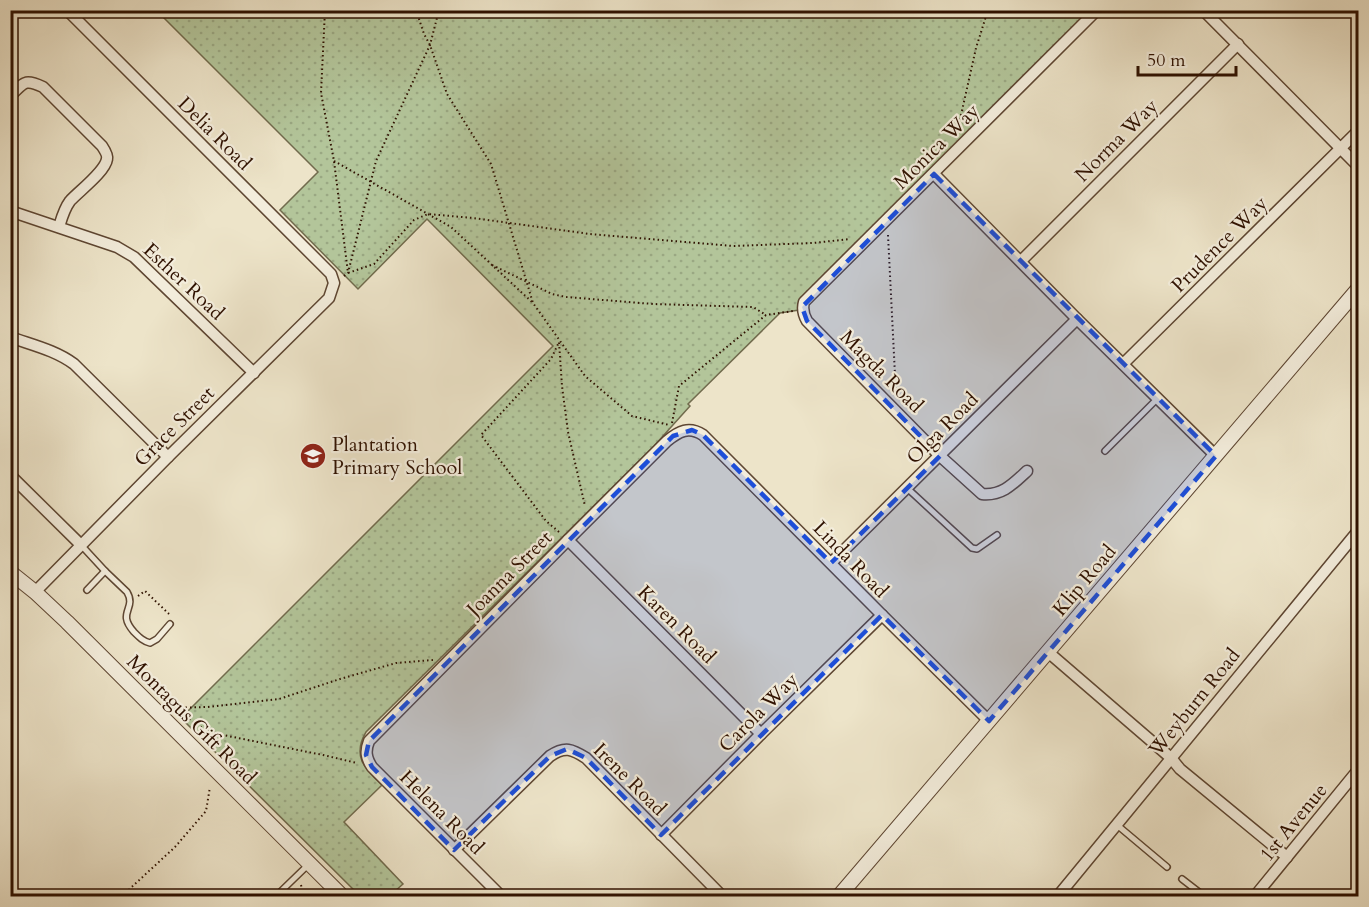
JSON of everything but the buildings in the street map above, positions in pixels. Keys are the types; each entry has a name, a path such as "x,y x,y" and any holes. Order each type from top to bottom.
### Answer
{"street":[{"name":"Delia Road","path":"67,10 331,274 334,283"},
{"name":"Monica Way","path":"803,309 804,302 1097,10"},
{"path":"1203,10 1359,166"},
{"name":"Norma Way","path":"1020,261 1238,44"},
{"path":"10,96 24,83 31,82 43,87 102,146 106,153 107,159 101,170 69,202 59,227"},
{"name":"Prudence Way","path":"1123,364 1359,131"},
{"path":"934,174 1216,456"},
{"name":"Esther Road","path":"10,211 117,247 134,257 254,373"},
{"name":"Grace Street","path":"35,592 329,298 334,283"},
{"name":"Klip Road","path":"839,897 1359,289"},
{"name":"Magda Road","path":"803,309 803,315 807,321 940,456 982,494 991,495 1001,492 1027,471"},
{"name":"Olga Road","path":"831,563 1077,319"},
{"path":"10,337 63,356 74,364 168,457"},
{"name":"Joanna Street","path":"366,749 371,737 588,519 667,441 685,430"},
{"name":"Linda Road","path":"685,430 704,435 989,721"},
{"path":"10,475 81,545"},
{"name":"Weyburn Road","path":"1058,897 1359,531"},
{"name":"Karen Road","path":"568,540 761,734"},
{"name":"Montagus Gift Road","path":"10,572 84,638 342,897"},
{"name":"Carola Way","path":"661,835 882,615"},
{"path":"1048,652 1171,758 1180,769 1287,857"},
{"name":"Helena Road","path":"366,749 368,761 372,767 501,897"},
{"name":"Irene Road","path":"454,850 550,756 567,749 586,758 722,897"},
{"name":"1st Avenue","path":"1255,897 1358,774"}],"lane":[{"path":"1105,451 1157,399"},
{"path":"907,488 972,549 976,549 997,535"},
{"path":"81,545 130,596 126,620 141,639 150,643 157,639 170,624"},
{"path":"87,590 105,571"},
{"path":"1116,825 1167,867"},
{"path":"276,897 309,864"},
{"path":"1182,879 1204,897"}],"path":[{"path":"325,10 321,93 334,161 348,273"},
{"path":"416,10 447,94 491,164 533,303"},
{"path":"348,273 376,160 430,45 440,10"},
{"path":"957,134 976,48 988,10"},
{"path":"334,161 451,227 533,303 585,376 632,416 671,426 679,386 766,315 803,309"},
{"path":"334,283 348,273 374,264 414,220 428,214 590,234 733,246 813,243 871,236"},
{"path":"881,226 888,233 896,404 893,408"},
{"path":"492,265 552,294 566,297 652,304 753,307 766,315"},
{"path":"560,342 562,386 568,432 588,519"},
{"path":"560,342 551,359 481,435 546,521 568,540"},
{"path":"130,602 145,591 172,617 170,624"},
{"path":"169,709 279,699 396,663 450,658"},
{"path":"175,708 199,726 218,734 372,767"},
{"path":"122,897 175,847 206,811 210,787"}],"highlighted area":[{"path":"934,174 1216,456 989,721 882,615 661,835 586,758 567,749 550,756 454,850 372,767 366,755 369,741 673,436 692,430 703,435 831,563 940,456 807,321 802,307"}],"green space":[{"path":"157,11 1091,11 799,310 780,313 688,404 690,406 654,446 366,732 362,740 360,755 365,767 382,785 344,822 403,884 394,892 397,896 360,896 181,718 553,346 427,219 358,289 280,210 318,172"}],"place":[{"name":"Plantation Primary School","path":"313,456"}]}
